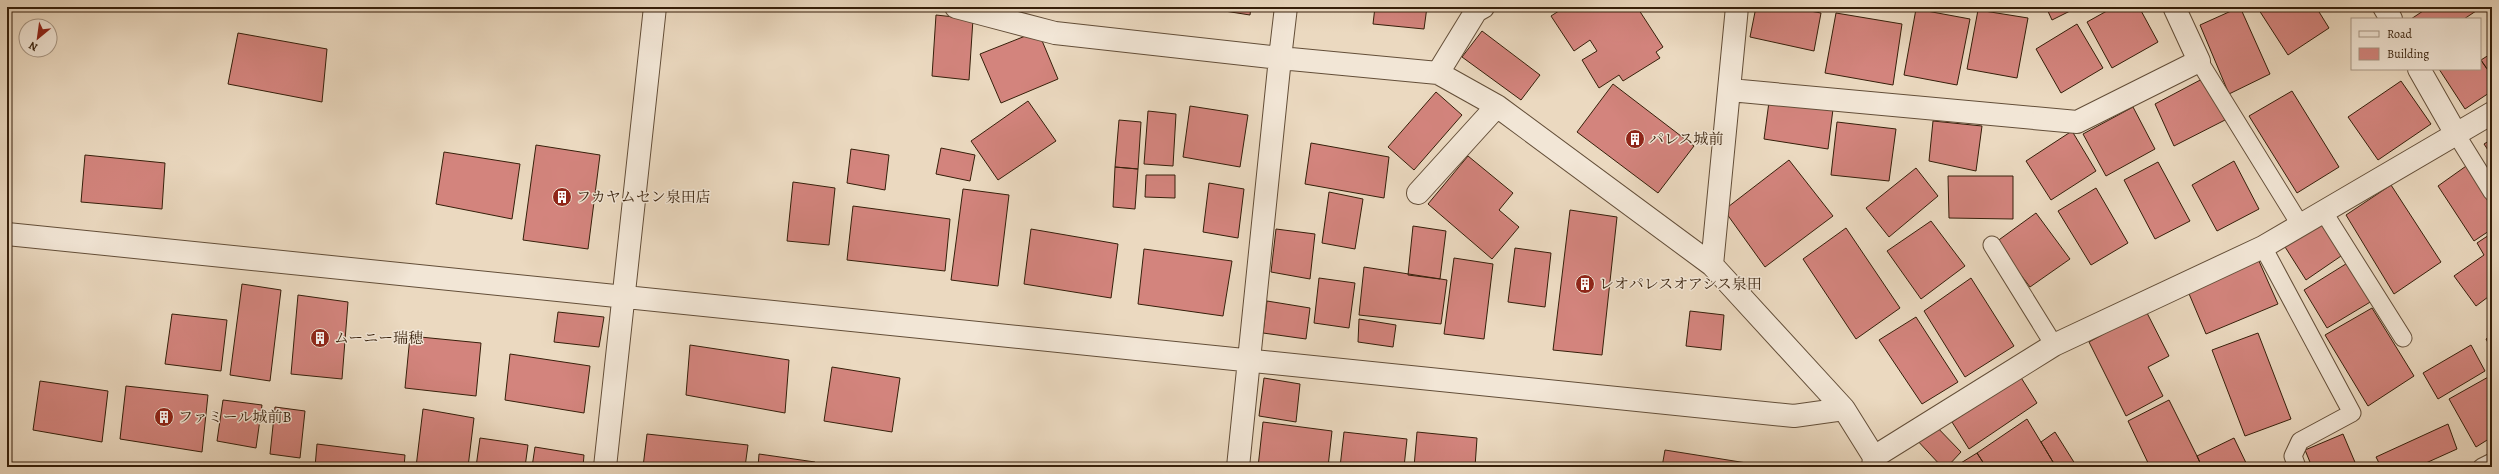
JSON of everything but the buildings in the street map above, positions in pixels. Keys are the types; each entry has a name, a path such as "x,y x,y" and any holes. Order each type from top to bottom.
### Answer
{"street":[{"path":"605,467 655,7"},
{"path":"956,7 1055,33 1280,58 1438,73 1497,106 1712,265 1844,409 1874,462 2054,345 2263,247 2492,113"},
{"path":"1238,467 1286,7"},
{"path":"1438,73 1476,11 1483,7"},
{"path":"1712,265 1737,7"},
{"path":"1730,90 2077,122 2199,61 2174,9 2178,7"},
{"path":"2384,7 2390,18"},
{"path":"2420,70 2456,134"},
{"path":"1418,193 1497,106"},
{"path":"7,234 1794,416 1844,409"}],"lane":[{"path":"2199,61 2301,226"},
{"path":"2456,134 2492,192"},
{"path":"2323,211 2403,338"},
{"path":"1992,245 2054,345"},
{"path":"2263,247 2352,413 2300,441 2292,456 2297,467"},
{"path":"2482,467 2492,462"}],"place":[{"name":"パレス城前","path":"1635,139"},
{"name":"フカヤムセン泉田店","path":"562,197"},
{"name":"レオパレスオアシス泉田","path":"1585,284"},
{"name":"ムーニー瑞穂","path":"320,338"},
{"name":"ファミール城前B","path":"164,417"}]}
